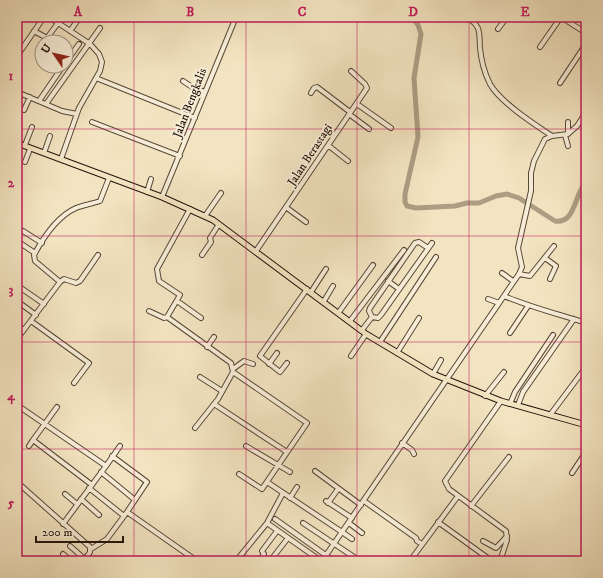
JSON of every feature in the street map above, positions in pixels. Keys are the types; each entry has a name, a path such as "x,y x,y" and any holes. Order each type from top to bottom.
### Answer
{"main road":[{"path":"17,143 162,197 206,216 339,312 366,334 432,374 485,396 584,425"}],"street":[{"path":"17,22 20,17"},
{"path":"17,56 44,17"},
{"path":"70,31 80,17"},
{"name":"Jalan Bengkalis","path":"162,197 236,17"},
{"path":"466,17 471,20 481,35 480,49 484,66 490,84 498,96 552,136"},
{"path":"498,29 507,17"},
{"path":"540,47 561,17 586,34"},
{"path":"53,18 58,23 90,44 99,54 102,62 96,78 81,102 61,159"},
{"path":"34,30 47,38 58,23"},
{"path":"46,104 100,28"},
{"path":"74,51 79,44"},
{"path":"560,83 586,44"},
{"name":"Jalan Berastagi","path":"256,251 329,146 357,104 366,87 351,71"},
{"path":"39,101 58,74"},
{"path":"96,78 195,118"},
{"path":"183,81 192,87 205,92"},
{"path":"310,93 317,87 369,129"},
{"path":"17,92 62,112 77,114"},
{"path":"24,110 30,97"},
{"path":"175,110 177,104"},
{"path":"357,104 391,128"},
{"path":"267,524 321,561 326,555 361,506 402,443 448,380 519,274 522,267 518,248 531,191 531,172 534,161 544,141 552,136 566,134 577,126 586,112"},
{"path":"92,122 180,156"},
{"path":"568,122 566,134 568,146"},
{"path":"26,162 27,147 32,127"},
{"path":"44,153 50,136"},
{"path":"329,146 348,161"},
{"path":"60,282 35,261 35,252 54,227 66,215 75,209 100,201 110,178"},
{"path":"147,192 151,179"},
{"path":"206,216 221,193"},
{"path":"287,208 306,222"},
{"path":"167,317 180,295 160,282 157,275 159,264 190,209"},
{"path":"202,255 211,242 210,238 219,224"},
{"path":"24,231 42,243"},
{"path":"17,240 35,252"},
{"path":"372,317 369,311 370,308 417,242 428,248"},
{"path":"372,317 378,318 382,315 432,243"},
{"path":"519,274 530,276 554,246"},
{"path":"350,321 404,250"},
{"path":"17,339 60,282 64,279 76,283 80,282 98,255"},
{"path":"380,342 436,257"},
{"path":"545,258 556,266 550,279"},
{"path":"339,312 372,265"},
{"path":"287,363 280,372 260,356 326,269"},
{"path":"502,273 513,281"},
{"path":"388,281 399,289"},
{"path":"18,286 44,304"},
{"path":"324,301 333,286"},
{"path":"504,296 528,306 550,311 586,323"},
{"path":"488,300 499,303"},
{"path":"17,301 36,315"},
{"path":"176,301 200,318"},
{"path":"510,333 528,306"},
{"path":"149,311 164,318 167,317 231,363 233,370 306,422 306,425 278,466 260,489 239,474"},
{"path":"362,330 372,317"},
{"path":"397,353 419,318"},
{"path":"518,405 523,392 574,320"},
{"path":"31,321 89,363 74,383"},
{"path":"17,326 24,330"},
{"path":"351,356 366,334"},
{"path":"510,404 515,392 553,335"},
{"path":"207,347 214,337"},
{"path":"269,364 277,353"},
{"path":"195,428 214,404 233,370 244,360 253,364"},
{"path":"432,374 441,360"},
{"path":"550,415 586,367"},
{"path":"485,396 504,372"},
{"path":"200,376 222,391"},
{"path":"500,561 507,536 504,529 446,487 445,481 501,401"},
{"path":"214,404 287,452"},
{"path":"17,405 106,466"},
{"path":"29,446 57,407"},
{"path":"584,425 586,419"},
{"path":"33,440 124,516"},
{"path":"402,443 412,450 414,454"},
{"path":"63,524 120,446"},
{"path":"246,446 290,472"},
{"path":"572,473 586,452"},
{"path":"70,546 85,560 91,549 107,539 147,482 112,456"},
{"path":"471,506 509,457"},
{"path":"315,471 361,506"},
{"path":"101,472 135,500"},
{"path":"17,482 63,524 88,544 91,549"},
{"path":"267,482 352,539"},
{"path":"290,498 297,487"},
{"path":"338,489 327,502 352,518"},
{"path":"236,561 267,524 283,493"},
{"path":"65,494 77,504"},
{"path":"410,561 458,496"},
{"path":"81,499 99,515"},
{"path":"364,501 416,538 417,541 422,544"},
{"path":"127,512 197,561"},
{"path":"275,519 334,561"},
{"path":"438,522 492,561"},
{"path":"303,523 360,561"},
{"path":"349,523 362,533"},
{"path":"267,557 262,551 277,531"},
{"path":"483,541 496,548 507,536"},
{"path":"259,561 267,557 288,538"},
{"path":"63,554 71,561"}],"waterway":[{"path":"412,17 418,25 421,34 414,78 418,137 405,194 405,202 407,206 416,208 455,206 467,203 479,203 496,196 507,194 519,198 555,221 562,221 571,213 582,187 586,182"}]}
